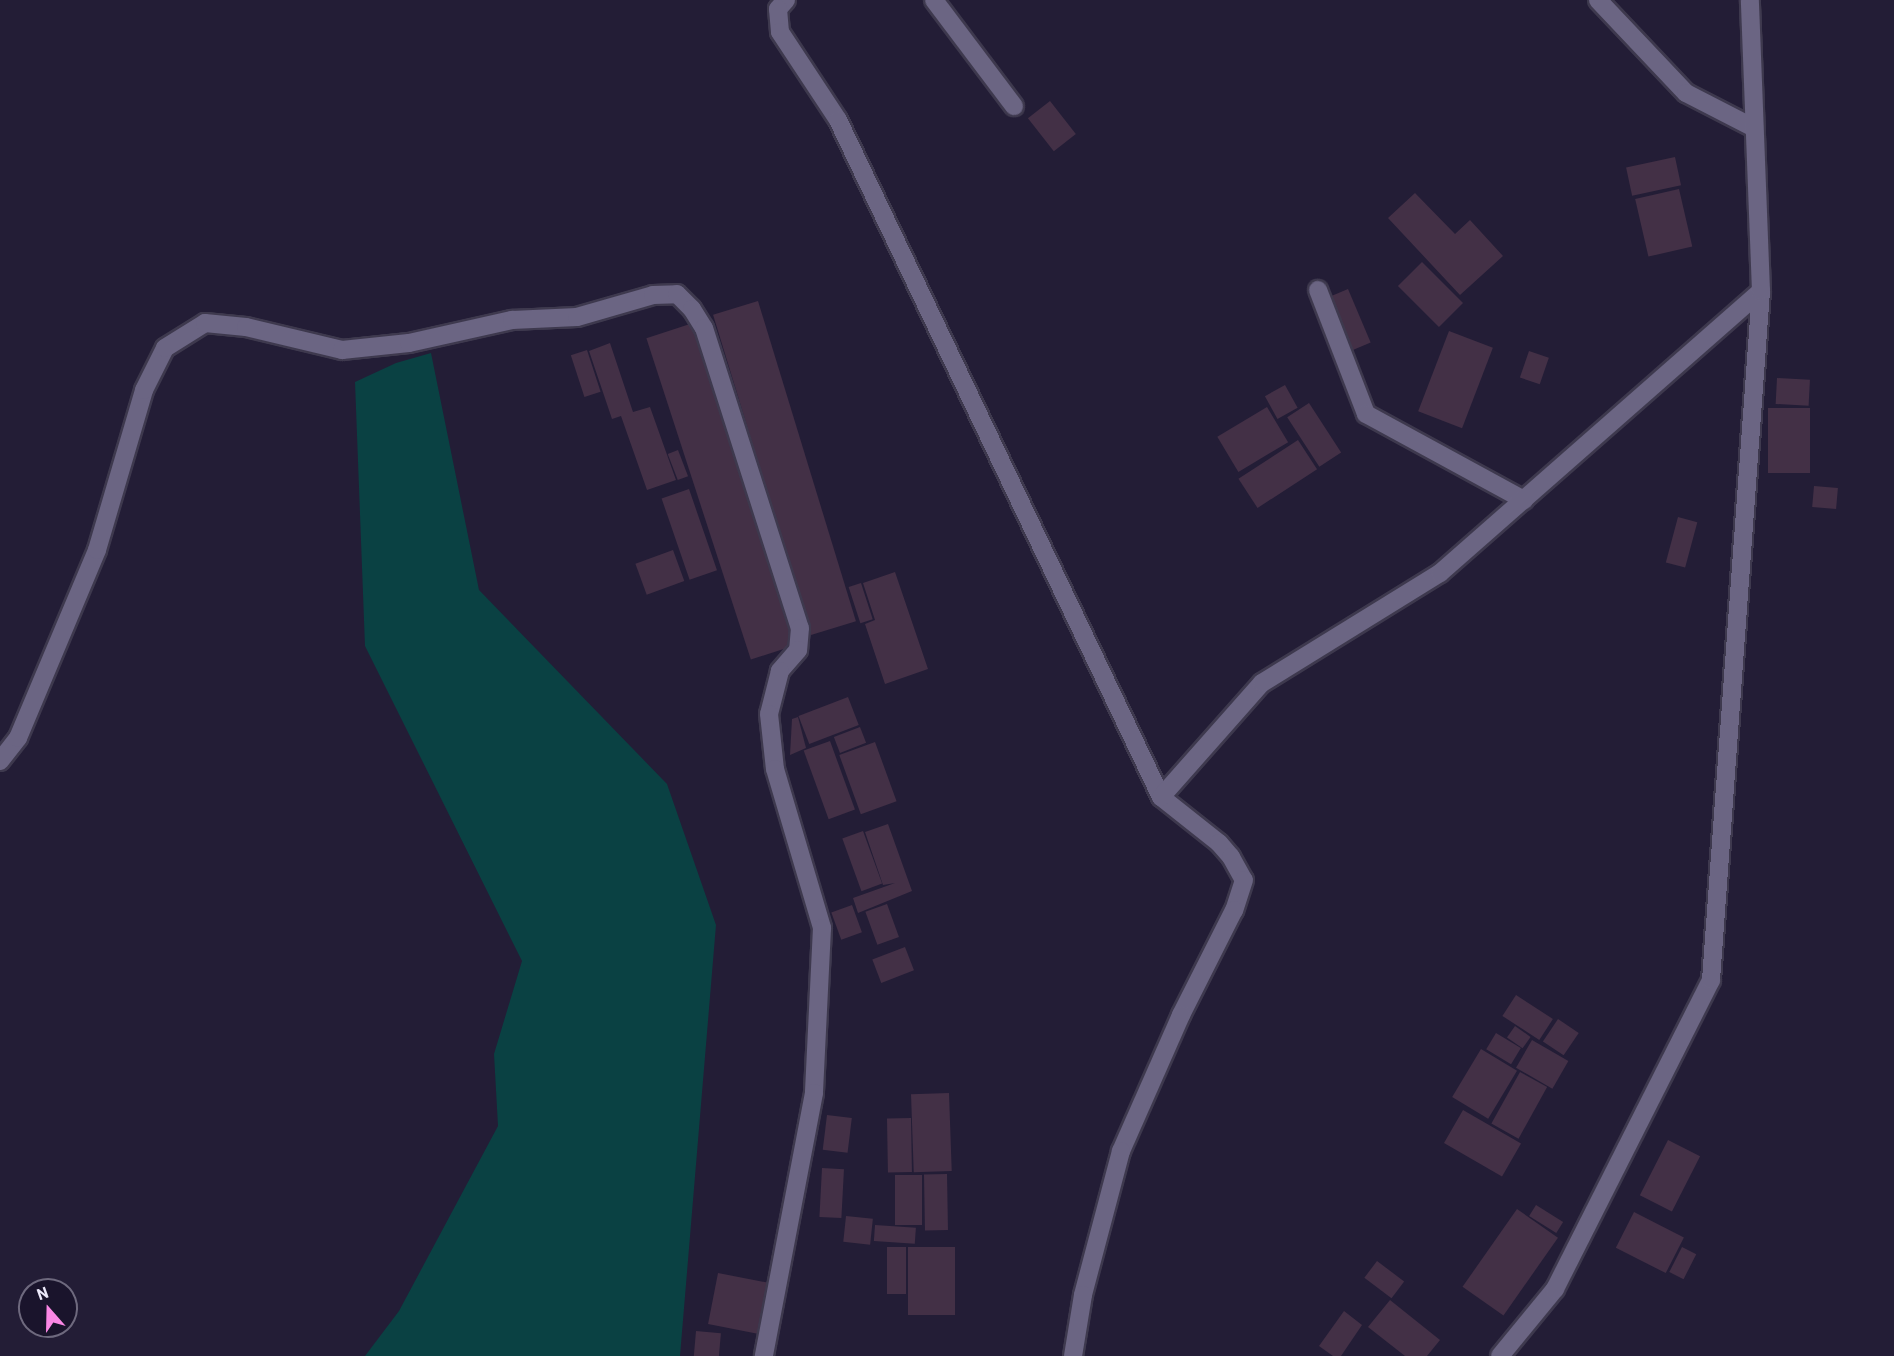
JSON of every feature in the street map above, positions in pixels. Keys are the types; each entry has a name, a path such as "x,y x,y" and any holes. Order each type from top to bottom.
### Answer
{"street":[{"path":"786,0 778,9 780,32 838,120 1161,797 1218,843 1231,856 1244,880 1234,910 1181,1015 1122,1151 1083,1295 1073,1356"},
{"path":"933,0 1014,106"},
{"path":"1598,0 1686,93 1754,128"},
{"path":"1500,1356 1555,1289 1711,980 1761,291 1750,0"},
{"path":"1318,290 1366,414 1524,500"},
{"path":"1161,797 1262,683 1440,573 1761,291"},
{"path":"0,760 18,738 98,550 144,390 165,348 205,323 246,327 342,350 409,343 512,320 578,317 653,295 677,294 692,309 704,328 800,628 798,650 780,671 769,714 775,769 822,928 816,1058 814,1093 764,1356"}],"shaded area":[{"path":"431,353 479,590 667,784 716,925 680,1356 365,1356 399,1311 498,1126 494,1054 522,961 365,646 355,382 396,363"}],"building":[{"path":"1050,101 1076,134 1054,151 1028,118"},
{"path":"1675,157 1681,185 1632,196 1626,167"},
{"path":"1679,189 1692,246 1648,257 1635,199"},
{"path":"1415,193 1455,234 1470,220 1503,256 1460,295 1388,218"},
{"path":"1422,262 1463,303 1439,327 1398,286"},
{"path":"1348,289 1371,342 1344,354 1321,300"},
{"path":"758,301 856,621 811,635 713,315"},
{"path":"693,323 797,644 751,660 646,338"},
{"path":"1449,331 1493,348 1462,428 1418,411"},
{"path":"610,343 633,412 650,407 676,480 647,490 621,416 612,419 589,351"},
{"path":"587,350 601,392 584,397 571,355"},
{"path":"1529,351 1549,358 1540,384 1520,377"},
{"path":"1777,378 1810,380 1809,406 1776,404"},
{"path":"1285,385 1298,408 1277,419 1265,396"},
{"path":"1309,403 1341,452 1319,467 1287,417"},
{"path":"1267,407 1288,442 1238,472 1217,437"},
{"path":"1768,408 1810,408 1810,473 1768,473"},
{"path":"1298,440 1317,469 1258,508 1238,479"},
{"path":"678,450 688,476 678,480 668,454"},
{"path":"1814,486 1838,488 1836,509 1812,507"},
{"path":"689,489 717,570 690,580 662,498"},
{"path":"1678,517 1697,522 1685,568 1666,562"},
{"path":"673,550 684,581 647,595 635,564"},
{"path":"895,572 928,669 885,684 865,624 875,620 863,583"},
{"path":"861,583 873,619 860,623 849,587"},
{"path":"848,697 859,725 809,744 799,716"},
{"path":"798,717 806,748 790,755 792,719"},
{"path":"860,727 866,743 840,753 834,737"},
{"path":"830,741 855,810 829,819 804,751"},
{"path":"875,742 897,801 861,814 839,755"},
{"path":"888,824 912,891 858,913 853,898 895,883 883,885 865,832"},
{"path":"863,831 882,884 861,891 842,839"},
{"path":"887,904 899,937 877,945 865,912"},
{"path":"852,905 862,932 841,940 831,913"},
{"path":"905,947 914,970 881,983 872,960"},
{"path":"1516,995 1553,1019 1539,1040 1502,1016"},
{"path":"1558,1019 1579,1033 1564,1055 1543,1041"},
{"path":"1515,1026 1531,1037 1523,1048 1507,1037"},
{"path":"1496,1033 1521,1048 1511,1064 1486,1049"},
{"path":"1532,1040 1568,1061 1552,1089 1516,1068"},
{"path":"1481,1049 1517,1071 1488,1119 1452,1097"},
{"path":"1520,1072 1547,1087 1519,1139 1491,1124"},
{"path":"949,1093 952,1171 914,1172 911,1094"},
{"path":"1463,1110 1521,1144 1502,1176 1444,1143"},
{"path":"827,1115 852,1118 848,1153 823,1150"},
{"path":"887,1118 911,1118 912,1172 888,1172"},
{"path":"1668,1140 1700,1156 1672,1212 1640,1195"},
{"path":"822,1168 844,1169 841,1218 819,1217"},
{"path":"924,1174 947,1174 948,1230 925,1230"},
{"path":"895,1175 922,1175 922,1225 895,1225"},
{"path":"1536,1205 1563,1222 1556,1233 1529,1216"},
{"path":"1517,1209 1558,1238 1503,1315 1463,1287"},
{"path":"1634,1212 1684,1237 1666,1273 1616,1248"},
{"path":"846,1216 873,1219 870,1245 843,1242"},
{"path":"875,1225 916,1228 915,1244 874,1241"},
{"path":"887,1247 906,1247 906,1294 887,1294"},
{"path":"908,1247 955,1247 955,1315 908,1315"},
{"path":"1682,1247 1696,1254 1684,1279 1669,1272"},
{"path":"1377,1261 1404,1281 1392,1298 1364,1278"},
{"path":"718,1273 770,1283 760,1334 708,1324"},
{"path":"1390,1300 1440,1340 1427,1356 1405,1356 1368,1327"},
{"path":"1344,1311 1362,1325 1341,1356 1333,1356 1319,1346"},
{"path":"696,1331 721,1333 719,1356 694,1356"}]}
